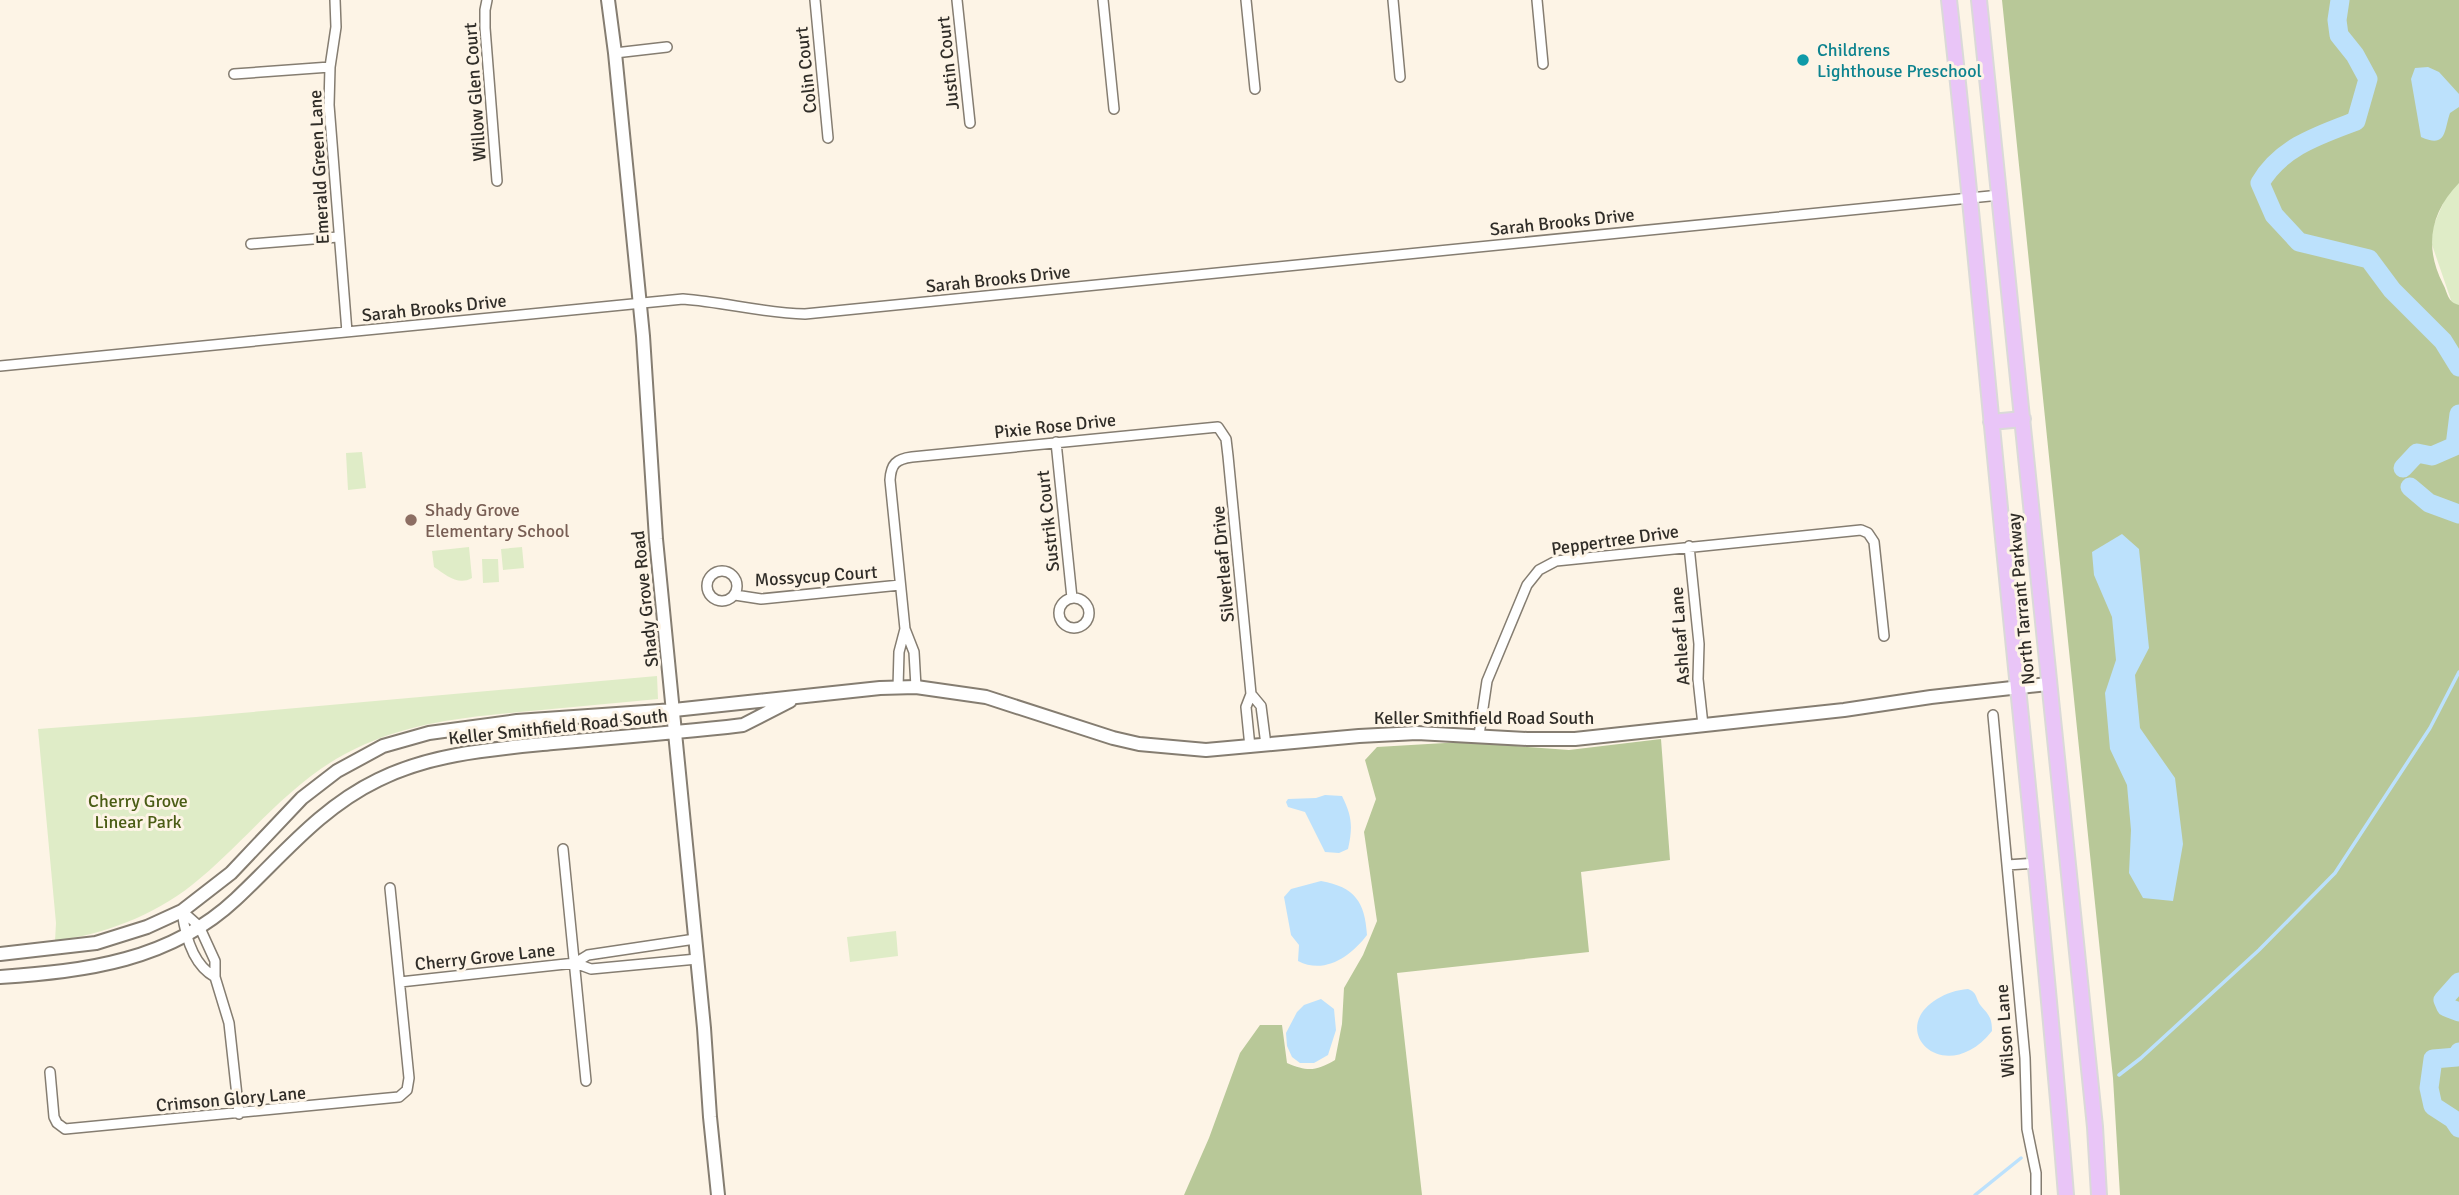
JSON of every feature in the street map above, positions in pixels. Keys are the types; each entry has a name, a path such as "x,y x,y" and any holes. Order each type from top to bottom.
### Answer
{"main road":[{"name":"Shady Grove Road","path":"608,0 640,302 656,539 718,1195"},
{"name":"North Tarrant Parkway","path":"1949,0 2019,687 2066,1195"},
{"name":"North Tarrant Parkway","path":"1979,0 2024,419 2048,684 2095,1127 2099,1195"},
{"path":"1991,422 2024,419"},
{"name":"Keller Smithfield Road South","path":"0,954 96,943 147,927 182,911 231,873 302,798 337,771 383,746 429,733 517,721 674,710 916,687 986,697 1078,728 1139,744 1206,750 1417,733 1527,739 1575,738 1844,710 2048,684"},
{"name":"Keller Smithfield Road South","path":"0,977 72,971 122,962 147,954 185,935 234,901 319,818 340,802 380,779 431,761 484,750 743,725 800,696"}],"street":[{"name":"Emerald Green Lane","path":"335,0 336,27 330,67 329,104 347,332"},
{"name":"Willow Glen Court","path":"487,0 485,19 497,181"},
{"name":"Colin Court","path":"815,0 828,138"},
{"name":"Justin Court","path":"957,0 970,123"},
{"path":"1103,0 1114,109"},
{"path":"1246,0 1255,89"},
{"path":"1393,0 1400,78"},
{"path":"1537,0 1543,64"},
{"path":"615,52 667,47"},
{"path":"234,74 330,67"},
{"name":"Sarah Brooks Drive","path":"0,366 683,299 714,301 772,313 805,314 2000,195"},
{"path":"251,244 338,237"},
{"name":"Pixie Rose Drive","path":"900,585 890,481 895,462 912,457 1208,427 1218,427 1223,432"},
{"name":"Silverleaf Drive","path":"1223,432 1228,456 1251,694 1246,707 1250,747"},
{"name":"Sustrik Court","path":"1056,442 1072,598"},
{"name":"Peppertree Drive","path":"1479,735 1487,681 1528,585 1539,570 1562,560 1855,529 1872,538 1884,636"},
{"name":"Ashleaf Lane","path":"1689,546 1699,644 1698,679 1703,725"},
{"path":"900,585 905,629 914,652 916,687"},
{"name":"Mossycup Court","path":"735,595 761,599 900,585"},
{"path":"898,688 899,652 905,629"},
{"name":"Silverleaf Drive","path":"1251,694 1261,706 1266,745"},
{"name":"Wilson Lane","path":"1993,715 2025,1058 2027,1129 2036,1173 2036,1195"},
{"path":"563,849 586,1081"},
{"path":"2007,865 2036,863"},
{"path":"390,888 400,982"},
{"path":"182,911 199,926 215,961 215,978 229,1023 239,1114"},
{"path":"182,911 185,935 205,972 215,978"},
{"name":"Cherry Grove Lane","path":"400,982 575,963 588,955 695,940"},
{"name":"Cherry Grove Lane","path":"575,963 591,969 697,959"},
{"name":"Crimson Glory Lane","path":"50,1072 54,1117 61,1127 72,1130 390,1099 404,1094 409,1085 400,982"}],"green space":[{"path":"2002,0 2459,0 2459,183 2449,194 2436,218 2432,244 2433,257 2448,297 2459,305 2459,1195 2120,1195 2113,1078"},
{"path":"2459,179 2459,310 2452,303 2429,236 2448,192"},
{"path":"362,452 366,488 348,490 346,453"},
{"path":"469,547 472,578 457,580 434,567 432,551"},
{"path":"522,547 524,568 503,570 501,549"},
{"path":"482,559 498,559 499,582 483,583"},
{"name":"Cherry Grove Linear Park","path":"657,676 658,699 459,719 413,728 367,743 323,767 303,782 211,869 177,896 127,922 92,934 55,941 56,923 38,729"},
{"path":"1661,739 1670,860 1581,872 1589,952 1397,973 1422,1195 1184,1195 1209,1138 1240,1053 1260,1025 1282,1025 1287,1063 1312,1069 1335,1060 1342,1024 1344,988 1363,955 1377,921 1364,832 1376,799 1365,760 1377,747 1462,742 1569,750"},
{"path":"896,931 898,956 850,962 847,937"}],"water":[{"path":"2428,67 2439,72 2459,94 2459,107 2450,113 2443,136 2436,141 2421,137 2411,79 2415,68"},
{"path":"2122,534 2139,549 2149,648 2135,675 2140,728 2175,778 2183,844 2173,901 2143,898 2129,873 2131,830 2127,785 2110,749 2105,693 2116,660 2112,617 2094,575 2092,552"},
{"path":"1342,796 1350,816 1348,849 1339,853 1325,852 1305,812 1288,807 1286,802 1288,799"},
{"path":"1321,881 1342,887 1356,898 1364,913 1367,935 1345,956 1318,966 1298,961 1299,945 1291,935 1284,897 1291,889"},
{"path":"1968,989 1975,994 1990,1017 1992,1031 1974,1048 1957,1055 1941,1055 1928,1049 1919,1038 1917,1026 1923,1012 1937,999"},
{"path":"1321,999 1334,1009 1336,1030 1328,1055 1314,1063 1300,1063 1292,1057 1287,1046 1286,1033 1297,1012 1304,1005"}],"waterway":[{"path":"2340,0 2337,20 2339,35 2355,55 2368,79 2356,121 2315,137 2290,151 2260,183 2274,215 2299,242 2369,259 2392,290 2443,341 2459,367"},
{"path":"2403,468 2417,453 2432,456 2455,446 2459,414"},
{"path":"2410,487 2429,503 2459,514"},
{"path":"2119,1075 2259,950 2335,873 2430,728 2459,672"},
{"path":"2459,982 2443,1000 2446,1007 2459,1012"},
{"path":"2459,1052 2457,1057 2433,1059 2429,1088 2433,1106 2453,1119 2459,1128"},
{"path":"1975,1195 2021,1158"}],"place":[{"name":"Childrens Lighthouse Preschool","path":"1803,60"},
{"name":"Shady Grove Elementary School","path":"411,520"}]}
